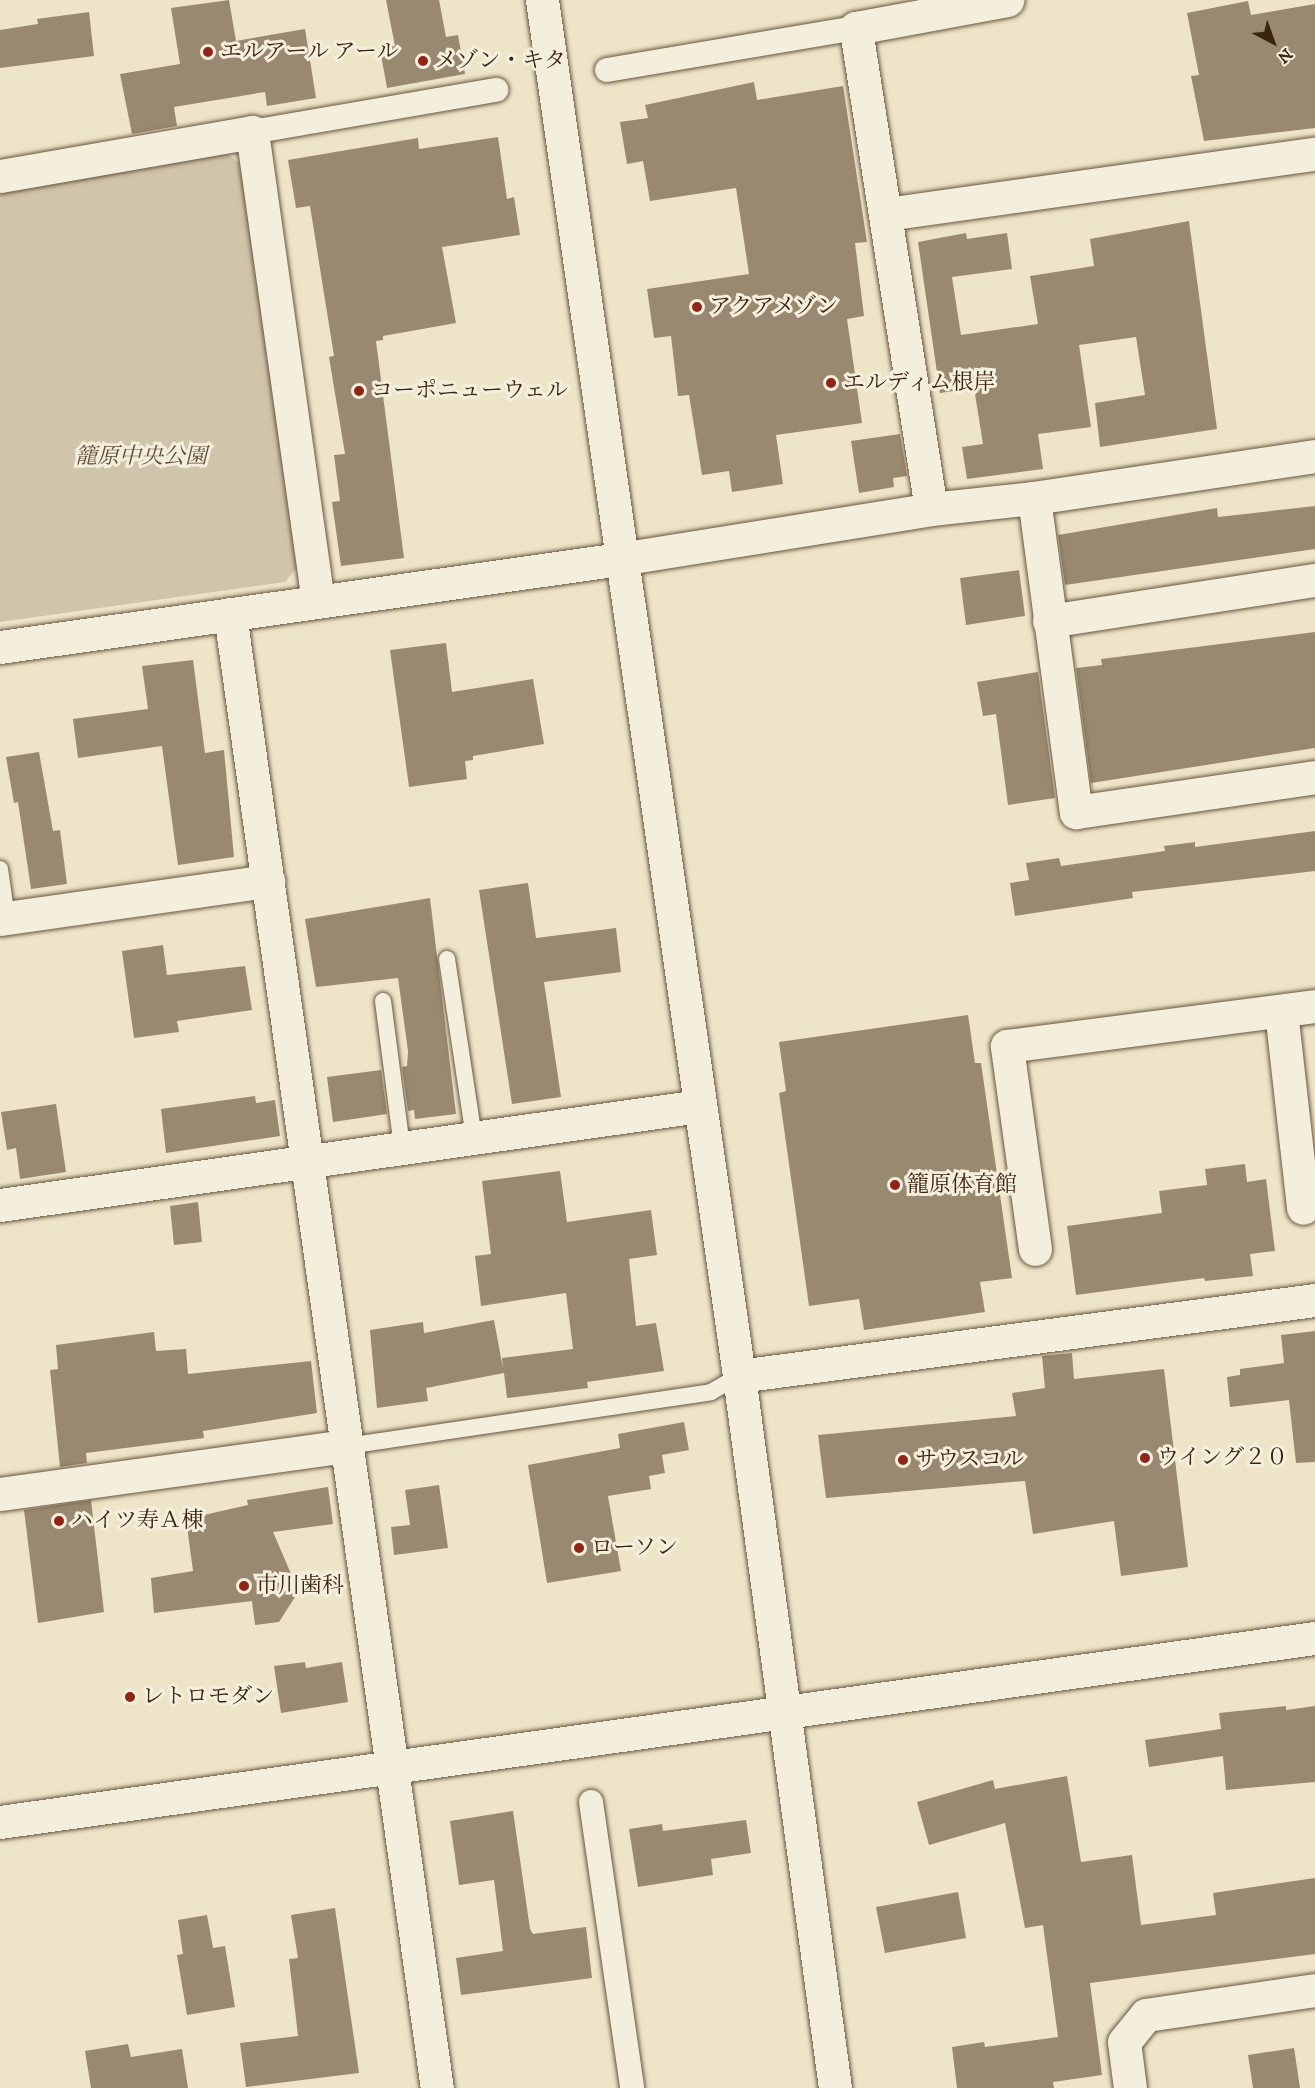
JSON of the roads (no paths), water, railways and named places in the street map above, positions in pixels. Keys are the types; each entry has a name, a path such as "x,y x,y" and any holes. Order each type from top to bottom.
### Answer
{"street":[{"path":"542,0 620,559 739,1376 782,1711 836,2088"},
{"path":"608,70 1007,0"},
{"path":"856,28 931,509"},
{"path":"0,176 496,90"},
{"path":"252,132 318,601"},
{"path":"886,214 1315,154"},
{"path":"0,647 620,559 931,509 1034,498 1315,456"},
{"path":"1034,498 1076,812 1315,777"},
{"path":"1049,621 1315,580"},
{"path":"230,614 437,2088"},
{"path":"3,918 268,882"},
{"path":"1035,1249 1007,1046 1315,1006"},
{"path":"1281,1011 1304,1208"},
{"path":"0,1205 699,1106"},
{"path":"739,1376 1315,1300"},
{"path":"0,1494 347,1446"},
{"path":"0,1822 1315,1638"},
{"path":"591,1802 632,2088"},
{"path":"1130,2088 1124,2042 1146,2015 1315,1990"}],"lane":[{"path":"0,869 3,918"},
{"path":"447,959 474,1138"},
{"path":"383,1001 402,1149"},
{"path":"347,1446 711,1392 739,1376"}],"place":[{"name":"エルアール アール","path":"208,52"},
{"name":"メゾン・キタ","path":"423,61"},
{"name":"アクアメゾン","path":"697,307"},
{"name":"エルディム根岸","path":"831,383"},
{"name":"コーポニューウェル","path":"359,391"},
{"name":"籠原体育館","path":"895,1185"},
{"name":"ウイング２０","path":"1145,1458"},
{"name":"サウスコル","path":"903,1460"},
{"name":"ハイツ寿Ａ棟","path":"59,1521"},
{"name":"ローソン","path":"579,1548"},
{"name":"市川歯科","path":"244,1586"},
{"name":"レトロモダン","path":"130,1697"}],"park label":[{"name":"籠原中央公園","path":"141,457"}]}
